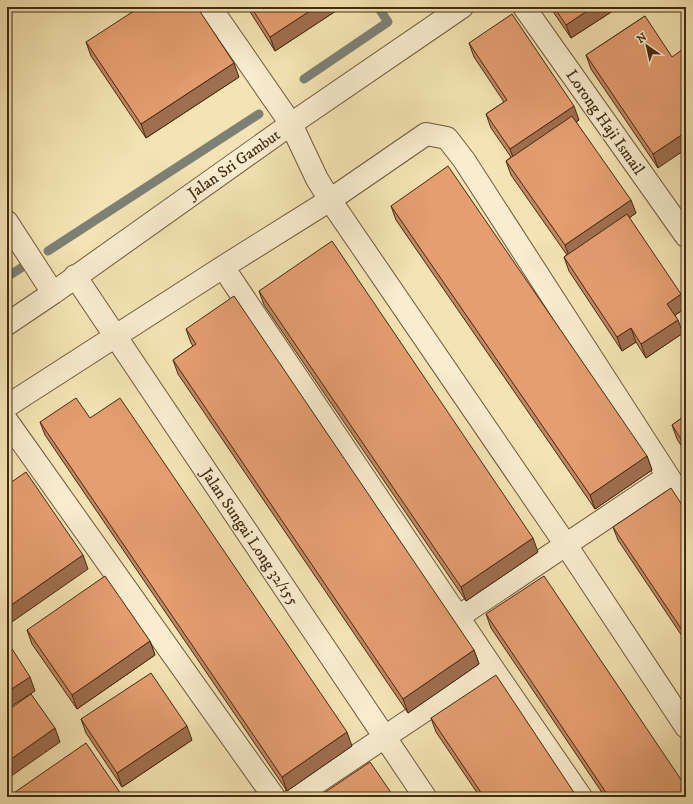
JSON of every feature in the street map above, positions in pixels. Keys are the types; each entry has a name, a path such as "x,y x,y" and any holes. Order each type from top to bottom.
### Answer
{"street":[{"path":"210,7 291,124 317,179 330,200 566,545 686,727"},
{"name":"Jalan Sri Gambut","path":"7,324 291,124 462,7"},
{"name":"Lorong Haji Ismail","path":"524,7 686,236"},
{"path":"7,406 330,200 426,134 447,138 469,167 686,504"},
{"path":"7,222 53,293"},
{"path":"223,267 491,666 581,797"},
{"name":"Jalan Sungai Long 32/155","path":"75,276 425,797"},
{"path":"7,421 274,797"},
{"path":"458,617 667,476"},
{"path":"295,797 491,666"}],"building":[{"path":"140,7 197,7 234,63 141,124 86,42"},
{"path":"251,7 316,7 270,37"},
{"path":"554,7 593,7 566,25"},
{"path":"512,14 574,106 510,149 486,114 507,100 469,43"},
{"path":"645,16 672,57 686,47 686,132 653,154 586,55"},
{"path":"572,116 631,200 565,245 506,161"},
{"path":"448,166 647,456 590,495 391,206"},
{"path":"627,214 681,294 667,304 678,320 641,344 631,328 617,337 564,257"},
{"path":"332,241 533,538 461,587 259,291"},
{"path":"234,296 474,650 403,699 173,360 196,344 186,329"},
{"path":"76,398 90,418 120,398 347,732 282,777 40,422"},
{"path":"686,415 686,447 672,425"},
{"path":"26,472 83,555 7,608 7,485"},
{"path":"671,488 686,511 686,636 613,527"},
{"path":"105,576 150,641 72,695 27,630"},
{"path":"544,576 686,787 686,797 609,797 486,614"},
{"path":"7,641 30,677 7,692"},
{"path":"151,673 187,726 117,773 81,719"},
{"path":"496,675 577,797 484,797 431,718"},
{"path":"31,694 55,728 7,762 7,711"},
{"path":"86,743 121,794 116,797 8,797"},
{"path":"370,762 394,797 318,797"}],"waterway":[{"path":"304,79 388,22 378,7"},
{"path":"48,251 259,114"},
{"path":"7,277 24,266"}]}
